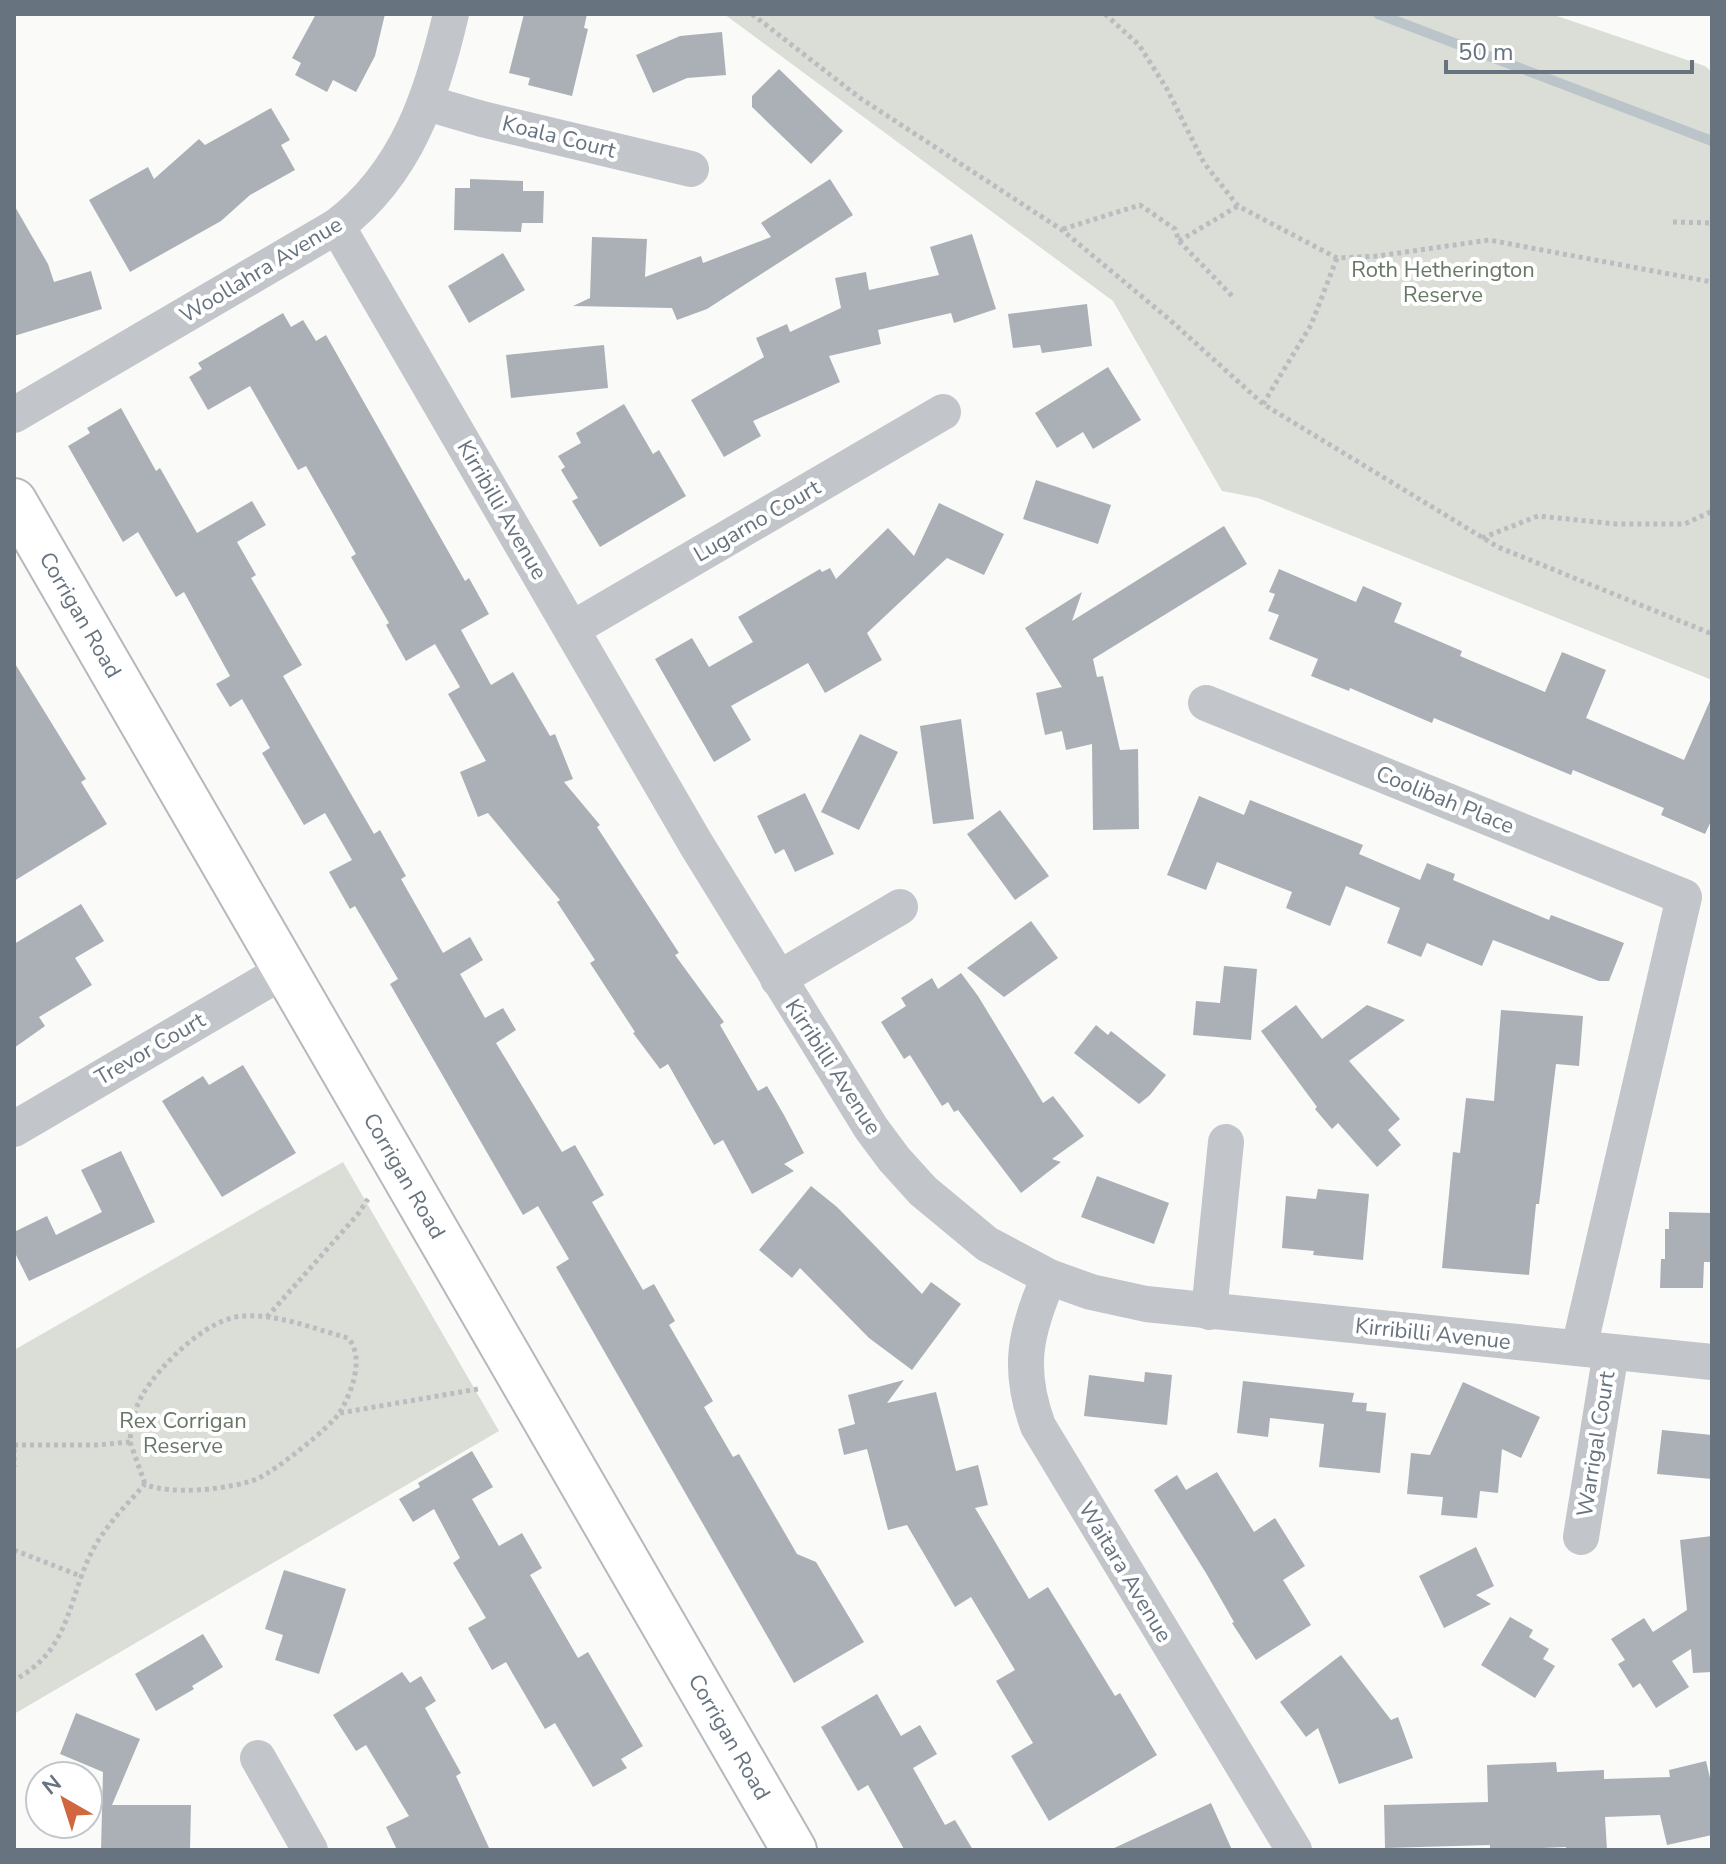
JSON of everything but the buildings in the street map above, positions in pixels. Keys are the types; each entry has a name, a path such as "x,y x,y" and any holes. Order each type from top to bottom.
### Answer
{"main road":[{"name":"Corrigan Road","path":"14,501 794,1850"}],"street":[{"name":"Woollahra Avenue","path":"14,415 337,226 358,210 405,147 427,103 451,14"},
{"name":"Koala Court","path":"427,103 691,169"},
{"name":"Kirribilli Avenue","path":"337,226 778,979 871,1128 923,1191 987,1244 1049,1277 1091,1292 1146,1304 1712,1362"},
{"name":"Lugarno Court","path":"572,629 943,412"},
{"name":"Coolibah Place","path":"1206,703 1698,902 1595,1350"},
{"path":"778,979 900,907"},
{"name":"Trevor Court","path":"14,1129 285,970"},
{"path":"1209,1312 1226,1142"},
{"name":"Waitara Avenue","path":"1049,1277 1027,1335 1024,1359 1024,1380 1038,1426 1294,1850"},
{"name":"Warrigal Court","path":"1581,1537 1595,1350"},
{"path":"258,1758 310,1850"}],"path":[{"path":"752,14 860,98 1062,230 1170,320 1263,404 1498,547 1712,634"},
{"path":"1105,14 1139,45 1167,89 1204,163 1238,206 1337,258 1378,256 1489,240 1712,282"},
{"path":"1062,230 1140,205 1175,229 1179,241 1234,298"},
{"path":"1179,241 1238,206"},
{"path":"1673,222 1712,223"},
{"path":"1263,404 1311,325 1337,258"},
{"path":"1482,538 1538,516 1616,524 1685,524 1712,511"},
{"path":"267,1317 368,1199"},
{"path":"241,1316 267,1317 348,1338 353,1344 357,1358 356,1371 340,1413 282,1463 244,1483 211,1489 154,1489 145,1484 130,1442 131,1422 143,1394 167,1364 198,1335 221,1322 241,1316"},
{"path":"340,1413 478,1389"},
{"path":"14,1467 14,1447 130,1442"},
{"path":"14,1680 42,1660 57,1640 97,1542 145,1484"},
{"path":"14,1550 83,1577"}],"green space":[{"name":"Roth Hetherington Reserve","path":"724,14 1551,14 1705,66 1712,72 1712,680 1258,498 1222,491 1113,301"},
{"name":"Rex Corrigan Reserve","path":"343,1162 499,1431 14,1714 14,1350"}],"waterway":[{"path":"1378,14 1712,141"}]}
